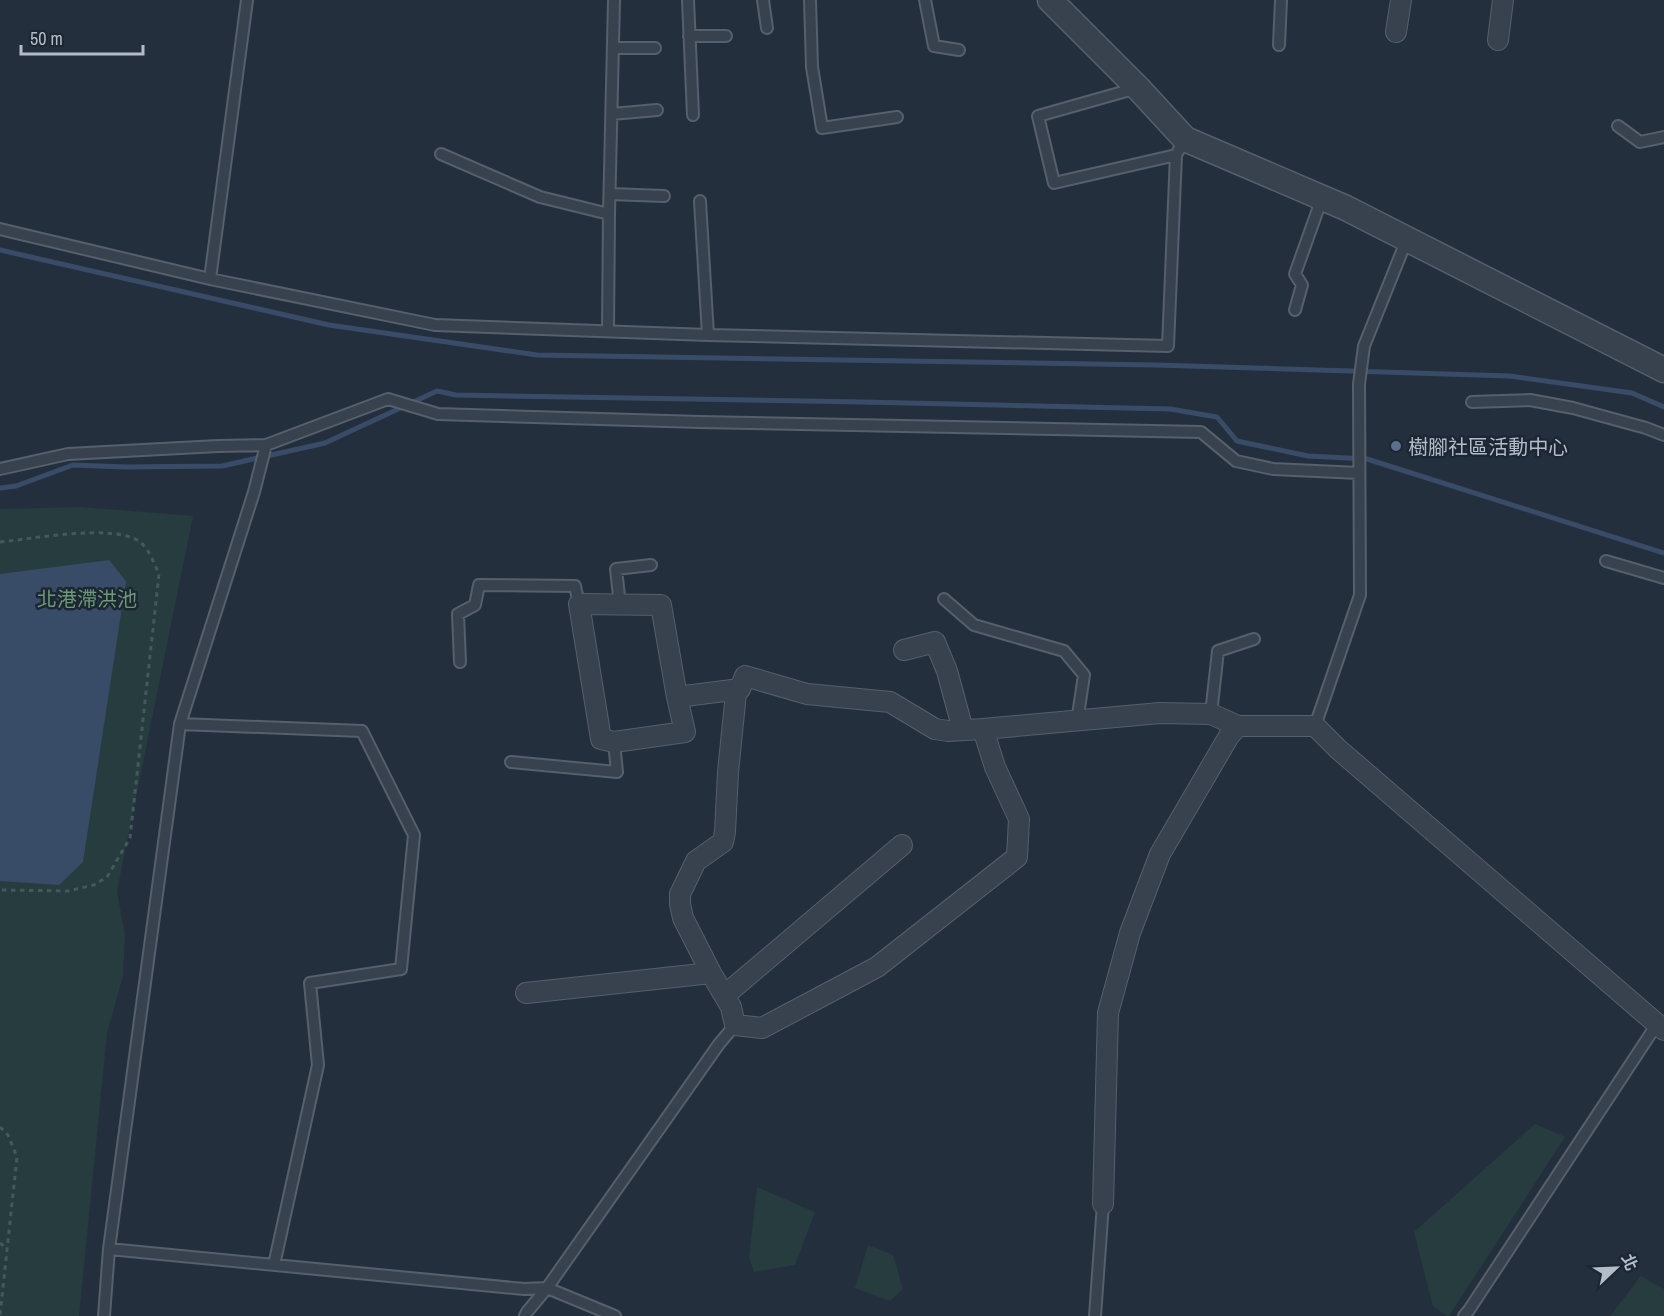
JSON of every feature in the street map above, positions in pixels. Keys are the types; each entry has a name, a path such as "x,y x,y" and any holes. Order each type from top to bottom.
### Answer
{"street":[{"path":"1050,0 1138,88 1180,147 1322,197 1664,370"},
{"path":"1396,32 1401,0"},
{"path":"1498,40 1503,0"},
{"path":"579,604 620,605 661,605 685,732 614,742 601,740 579,604"},
{"path":"904,650 935,642 947,671 963,730"},
{"path":"983,729 995,767 1019,819 1017,857 878,968 762,1028 735,1025 731,1007 683,918 680,894 696,861 723,842 736,693 745,676 807,694 890,702 936,729 948,731 1077,722 1160,713 1211,714 1238,726 1315,726 1660,1027"},
{"path":"677,697 740,689"},
{"path":"1102,1204 1108,1013 1130,933 1160,854 1229,736 1238,726"},
{"path":"724,995 902,845"},
{"path":"526,993 711,973"}],"lane":[{"path":"210,279 247,0"},
{"path":"608,330 614,0"},
{"path":"688,0 693,115"},
{"path":"763,0 767,28"},
{"path":"810,0 812,67 822,128 897,117"},
{"path":"925,0 934,46 959,50"},
{"path":"1279,45 1281,0"},
{"path":"689,36 726,36"},
{"path":"614,48 655,48"},
{"path":"0,230 210,279 435,325 708,335 1168,346 1180,147 1054,183 1038,116 1138,88"},
{"path":"612,114 657,110"},
{"path":"1618,126 1640,142 1664,136"},
{"path":"441,154 540,197 609,214"},
{"path":"610,194 664,196"},
{"path":"1295,310 1302,285 1294,274 1322,197"},
{"path":"700,201 708,335"},
{"path":"1315,726 1360,595 1359,384 1364,346 1407,238"},
{"path":"0,469 68,454 266,445 388,399 438,414 1201,432 1236,461 1273,469 1359,470"},
{"path":"1472,402 1530,400 1573,408 1664,435"},
{"path":"104,1316 109,1249 180,724 254,492 266,445"},
{"path":"1606,561 1664,578"},
{"path":"620,605 616,569 651,565"},
{"path":"460,662 458,614 475,605 479,585 575,586 579,604"},
{"path":"944,599 974,625 1064,651 1084,675 1077,722"},
{"path":"1211,714 1218,651 1254,639"},
{"path":"180,724 362,731 414,835 401,969 310,983 318,1065 274,1264"},
{"path":"511,762 617,772 614,742"},
{"path":"525,1316 719,1044 735,1025"},
{"path":"1464,1316 1660,1027"},
{"path":"1095,1316 1102,1204"},
{"path":"109,1249 524,1289 547,1288 615,1316"}],"path":[{"path":"0,542 96,531 122,535 140,542 151,555 159,574 130,838 107,877 94,885 68,891 0,890"},
{"path":"0,1127 8,1135 17,1157 0,1315"},
{"path":"0,1243 7,1249"}],"green space":[{"name":"北港滯洪池","path":"81,507 193,516 117,891 125,936 123,976 107,1033 79,1316 0,1316 0,509"},
{"path":"1535,1124 1565,1137 1447,1316 1433,1306 1414,1232"},
{"path":"757,1187 815,1212 795,1265 754,1272 749,1258"},
{"path":"868,1245 893,1255 903,1289 890,1301 855,1288"},
{"path":"1641,1276 1664,1289 1664,1316 1610,1316"}],"water":[{"path":"109,560 126,581 83,862 59,885 0,881 0,574"}],"waterway":[{"path":"0,250 329,325 537,355 1156,365 1510,376 1632,393 1664,407"},
{"path":"0,488 16,486 73,465 222,466 325,443 437,391 456,395 1170,409 1217,417 1237,441 1308,456 1367,459 1664,553"}],"place":[{"name":"樹腳社區活動中心","path":"1396,446"}]}
